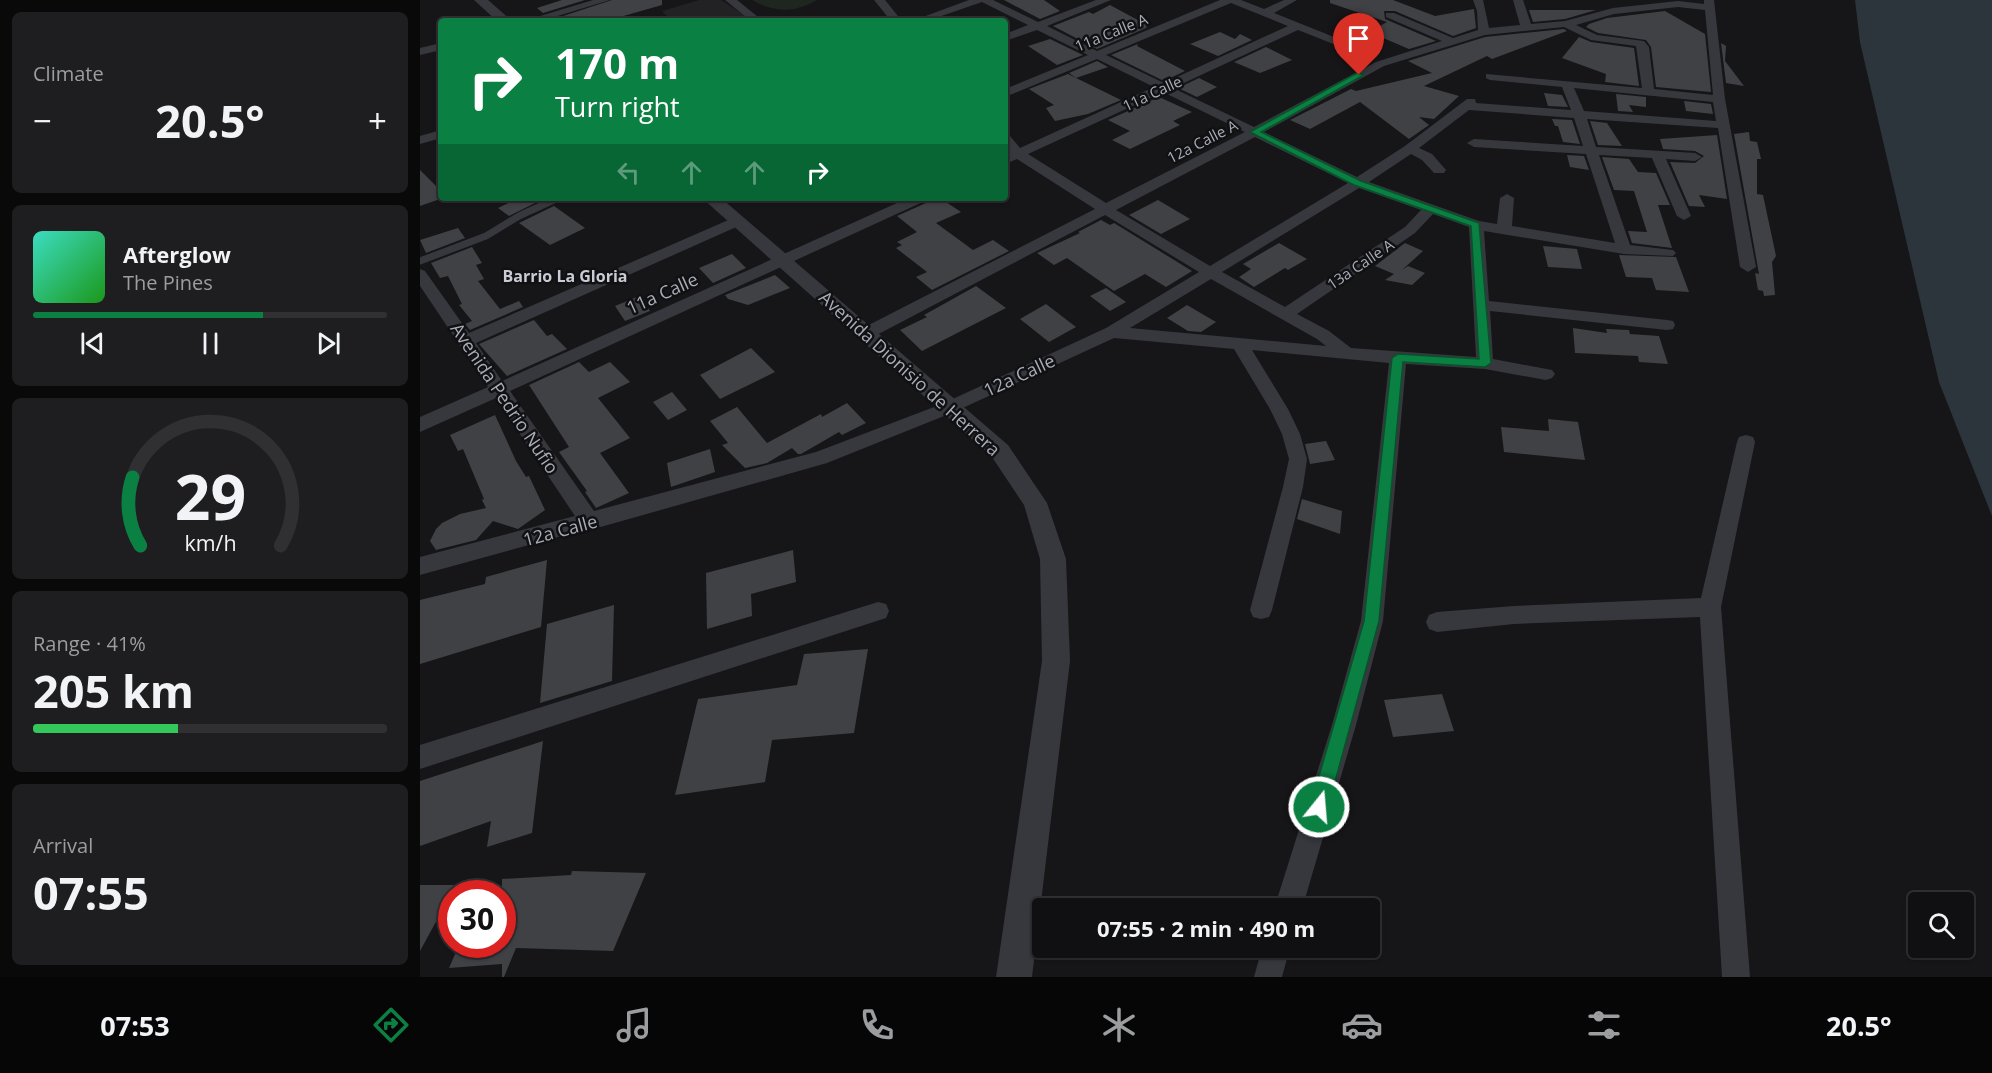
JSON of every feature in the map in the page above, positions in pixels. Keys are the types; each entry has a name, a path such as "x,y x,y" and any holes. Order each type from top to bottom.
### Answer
{"street":[{"path":"480,0 501,18"},
{"path":"540,18 605,0"},
{"path":"730,0 754,18"},
{"path":"879,0 894,18"},
{"path":"926,18 979,0"},
{"path":"985,0 1039,24 1097,55 1358,183 1476,225 1624,249 1668,253"},
{"path":"1008,37 1106,0"},
{"path":"1231,0 1267,12 1340,43"},
{"name":"11a Calle A","path":"1008,92 1231,0"},
{"path":"1267,12 1292,0"},
{"path":"1478,0 1482,11 1484,32"},
{"path":"1518,0 1526,27"},
{"name":"12a Calle A","path":"865,334 1255,132 1380,64 1484,32 1566,24 1611,5 1681,2 1709,4"},
{"path":"1709,4 1719,99 1748,267"},
{"path":"1389,15 1450,41"},
{"path":"1566,24 1595,38 1640,44 1643,47 1648,90"},
{"name":"11a Calle","path":"1012,157 1298,26"},
{"path":"420,52 438,47"},
{"path":"1490,76 1648,90 1719,99"},
{"path":"1566,83 1579,114 1624,249"},
{"name":"12a Calle","path":"420,566 590,522 820,458 948,408 1112,332 1358,183 1410,149 1468,104 1579,114"},
{"path":"1579,114 1724,125"},
{"path":"420,140 438,135"},
{"path":"1474,143 1695,157"},
{"path":"1410,149 1427,157 1438,171"},
{"path":"1657,154 1683,216"},
{"path":"1012,157 1323,335 1346,353"},
{"path":"1504,229 1506,198"},
{"name":"Avenida Dionisio de Herrera","path":"715,201 948,408 1000,451 1035,503 1053,559 1056,661 1014,977"},
{"name":"11a Calle","path":"420,425 913,201"},
{"name":"13a Calle A","path":"1286,314 1410,230 1430,209"},
{"path":"466,341 738,221"},
{"path":"1476,225 1485,363"},
{"name":"Avenida Pedrio Nufio","path":"420,274 590,522"},
{"path":"1482,305 1667,326"},
{"path":"1112,332 1398,358 1485,363 1546,374"},
{"path":"1239,343 1292,434 1298,459 1293,487 1261,610"},
{"path":"1291,898 1344,725 1371,621 1398,358"},
{"path":"1736,977 1710,607 1746,442"},
{"path":"1437,622 1514,615 1710,607"},
{"path":"420,757 878,611"},
{"path":"1268,977 1273,958"}],"lane":[{"path":"420,261 486,236 519,216 552,201"}],"shaded area":[{"path":"699,0 721,0 748,18 660,18 667,16 662,11"},
{"path":"752,0 817,0 784,10"},
{"path":"1855,0 1992,0 1992,516 1939,382 1860,42"}],"building":[{"path":"562,0 585,0 543,13 537,8"},
{"path":"612,0 662,0 662,5 616,18 557,18"},
{"path":"1004,0 1044,0 1060,11 1040,19"},
{"path":"1330,0 1393,0 1435,16 1474,9 1476,28 1453,36 1395,11 1384,11 1385,19 1436,41 1409,49 1369,32 1387,22 1330,3"},
{"path":"1110,5 1147,25 1146,28 1097,49 1053,26 1089,12 1093,14"},
{"path":"1529,10 1596,10 1565,19 1533,22"},
{"path":"1665,11 1705,34 1711,92 1656,87 1651,47 1646,40 1598,33 1586,27 1607,18"},
{"path":"1564,29 1567,31 1492,59 1487,56 1424,86 1459,96 1434,119 1419,117 1429,125 1409,139 1360,102 1310,129 1290,120 1351,89 1356,91 1432,73 1408,61 1485,37"},
{"path":"1220,32 1235,39 1240,34 1252,40 1218,56 1190,44"},
{"path":"1579,37 1591,42 1634,48 1639,86 1605,82 1606,74 1562,58"},
{"path":"1050,39 1083,55 1057,65 1028,46"},
{"path":"1721,43 1726,46 1725,61 1744,86 1726,83"},
{"path":"1138,44 1137,46 1185,71 1164,81 1111,55"},
{"path":"1266,47 1292,60 1260,73 1234,62"},
{"path":"1097,61 1108,67 1076,78 1069,73"},
{"path":"1068,74 1121,100 1088,114 1055,121 1046,108 1054,105 1029,89"},
{"path":"1199,78 1217,87 1197,97 1178,88"},
{"path":"1544,93 1562,95 1568,107 1548,106"},
{"path":"1616,94 1646,97 1646,107 1629,105 1633,112 1618,111"},
{"path":"1159,97 1192,112 1173,121 1180,125 1130,149 1112,140 1130,131 1108,120"},
{"path":"1684,101 1711,104 1713,114 1686,111"},
{"path":"1552,119 1572,120 1580,144 1563,142 1558,126 1555,126"},
{"path":"1590,121 1607,123 1622,146 1598,145"},
{"path":"1749,132 1750,141 1757,142 1761,159 1757,159 1757,194 1763,195 1776,256 1772,262 1775,295 1764,296 1763,291 1758,290 1755,273 1759,274 1734,134"},
{"path":"1717,135 1727,199 1699,195 1705,207 1689,206 1670,162 1695,163 1704,156 1695,151 1663,149 1660,139"},
{"path":"1567,155 1584,156 1589,170 1570,167"},
{"path":"1602,157 1629,159 1638,172 1656,173 1670,205 1658,205 1672,248 1632,243 1628,231 1647,232 1634,191 1614,190"},
{"path":"420,170 438,188 438,200 420,206"},
{"path":"1158,200 1190,219 1161,234 1129,215"},
{"path":"513,201 539,201 509,216 498,208"},
{"path":"927,201 944,201 961,212 936,223 973,250 993,240 1009,251 932,290 916,277 927,272 896,248 902,245 897,242 917,232 897,216"},
{"path":"554,206 585,228 550,245 519,223"},
{"path":"1101,220 1110,225 1114,223 1192,271 1166,287 1145,274 1114,291 1067,258 1054,265 1037,253 1080,233 1078,232"},
{"path":"458,228 465,238 426,253 420,240"},
{"path":"1279,243 1307,259 1288,270 1285,268 1254,287 1239,277 1251,269 1243,264"},
{"path":"1405,243 1423,251 1402,270 1408,266 1425,273 1412,285 1385,280 1394,274 1375,266"},
{"path":"1543,246 1577,249 1582,269 1548,267"},
{"path":"472,247 482,263 476,265 484,279 478,281 500,309 519,301 523,307 470,330 465,324 472,321 459,305 462,304 448,276 440,278 431,263"},
{"path":"732,254 746,268 713,283 699,268"},
{"path":"1619,255 1676,257 1689,292 1656,290 1652,278 1626,277"},
{"path":"775,275 790,288 748,305 728,299 725,295"},
{"path":"976,286 1006,308 922,351 900,330 927,317 924,315"},
{"path":"1106,288 1126,302 1110,311 1090,296"},
{"path":"639,296 650,311 625,321 615,306"},
{"path":"1046,304 1076,327 1049,342 1020,319"},
{"path":"1187,305 1216,322 1201,332 1188,331 1167,318"},
{"path":"534,320 547,336 552,334 567,349 507,376 479,344"},
{"path":"1573,328 1607,333 1606,329 1629,330 1630,334 1659,336 1668,364 1639,362 1638,356 1575,353"},
{"path":"751,348 775,372 720,399 700,375"},
{"path":"579,362 589,372 610,362 630,382 598,398 630,438 600,453 629,493 596,508 585,492 587,491 559,452 569,447 529,385"},
{"path":"672,392 687,410 668,420 653,402"},
{"path":"847,403 866,423 842,435 839,432 801,454 792,448 767,463 745,468 722,445 728,443 710,421 737,407 767,443"},
{"path":"495,415 516,461 526,477 529,476 545,510 518,529 493,521 476,540 436,550 430,541 442,523 460,514 486,508 463,449 458,451 450,435"},
{"path":"1548,419 1578,422 1585,460 1504,452 1501,427 1549,431"},
{"path":"1326,441 1335,460 1310,464 1305,444"},
{"path":"710,449 715,472 671,487 667,463"},
{"path":"1302,499 1342,511 1340,534 1297,519"},
{"path":"793,550 796,582 751,594 752,616 707,629 706,573"},
{"path":"547,560 541,627 420,664 420,600 485,584 486,577"},
{"path":"614,605 612,681 540,703 547,624"},
{"path":"868,649 854,733 772,740 765,782 675,795 698,699 797,685 804,654"},
{"path":"1442,694 1454,731 1393,737 1384,700"},
{"path":"543,741 532,833 487,847 491,821 420,846 420,781"},
{"path":"572,871 646,873 613,951 516,948 516,880 502,879 571,875"},
{"path":"420,885 438,885 438,918 420,951"},
{"path":"453,958 512,958 504,977 502,977 502,964 449,968"}],"district":[{"name":"Barrio La Gloria","path":"565,276"}],"route":[{"path":"1319,807 1344,725 1371,621 1398,358 1485,363 1476,225 1358,183 1255,132 1359,75"}]}
